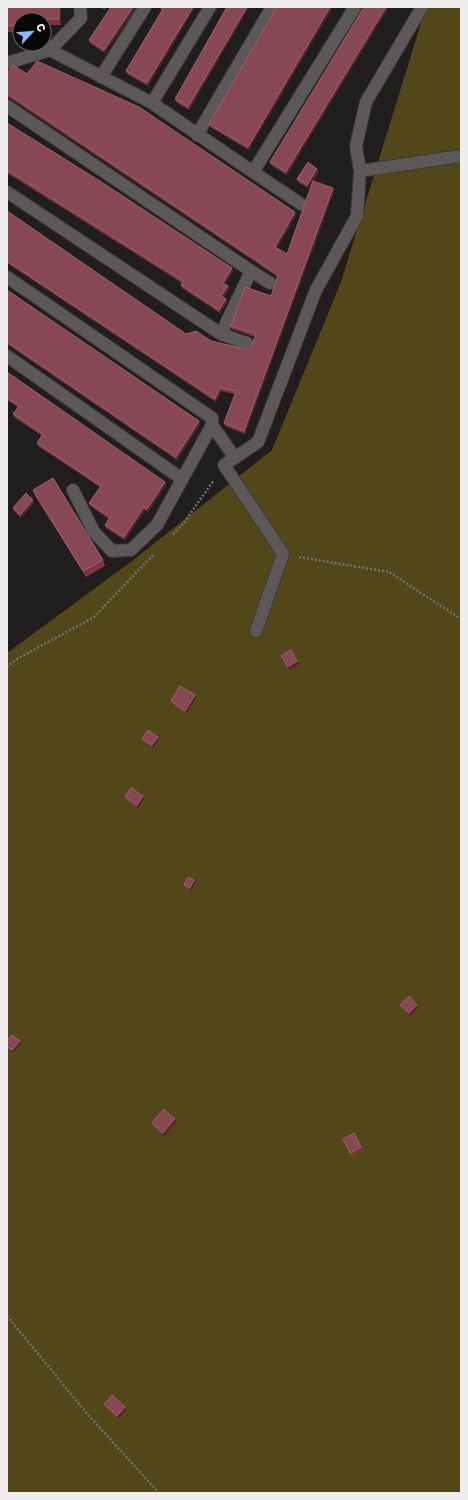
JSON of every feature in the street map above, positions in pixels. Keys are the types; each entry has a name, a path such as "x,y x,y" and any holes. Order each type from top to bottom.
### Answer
{"lane":[{"path":"52,48 80,18 80,7"},
{"path":"101,77 146,7"},
{"path":"152,103 210,7"},
{"path":"197,135 272,7"},
{"path":"253,172 355,7"},
{"path":"229,462 258,442 316,290 357,216 360,171 356,146 366,102 422,7"},
{"path":"52,51 152,103 197,135 301,204"},
{"path":"7,63 43,52"},
{"path":"7,106 270,283"},
{"path":"360,171 461,156"},
{"path":"7,192 221,334 247,343"},
{"path":"221,334 251,271"},
{"path":"7,277 212,418 212,425 229,462 283,554 256,631"},
{"path":"7,356 182,479"},
{"path":"73,490 94,532 112,551 131,550 157,525 212,425"}],"path":[{"path":"172,535 183,524 229,462"},
{"path":"7,666 94,617 157,551"},
{"path":"283,554 389,572 461,619"},
{"path":"7,1316 89,1416 160,1493"}],"shaded area":[{"path":"426,7 461,7 461,1493 7,1493 7,653 132,561 272,450 341,282"}],"building":[{"path":"7,7 59,7 59,19 52,19 52,12 12,12 12,26 7,26"},
{"path":"111,7 133,7 104,50 89,40"},
{"path":"164,7 193,7 147,83 126,71"},
{"path":"227,7 247,7 188,107 175,99"},
{"path":"277,7 330,7 248,147 209,124"},
{"path":"364,7 386,7 286,172 270,162"},
{"path":"37,61 139,107 295,212 275,247 287,254 313,181 333,188 244,431 224,423 236,391 220,388 215,399 7,261 7,211 186,334 196,331 211,341 250,350 256,334 231,326 245,287 271,296 278,275 7,93 7,74 13,65 27,74"},
{"path":"7,123 103,183 232,268 223,283 228,286 221,296 226,299 219,310 181,285 183,281 7,170"},
{"path":"308,162 317,169 307,185 297,179"},
{"path":"7,290 199,421 176,457 7,342"},
{"path":"7,372 165,482 147,509 144,507 124,537 105,525 110,517 89,503 101,486 37,443 43,434 13,414 19,406 7,398"},
{"path":"53,478 103,560 83,571 33,490"},
{"path":"26,493 33,500 20,515 13,508"},
{"path":"291,650 297,661 288,667 281,656"},
{"path":"180,686 195,695 185,711 171,701"},
{"path":"148,730 158,737 152,745 142,739"},
{"path":"131,788 143,796 137,805 125,797"},
{"path":"188,877 194,880 190,888 184,885"},
{"path":"409,996 417,1005 409,1013 400,1005"},
{"path":"12,1035 20,1041 12,1050 7,1046 7,1041"},
{"path":"164,1109 175,1119 163,1133 152,1123"},
{"path":"354,1133 361,1147 350,1153 343,1139"},
{"path":"112,1395 125,1407 117,1416 104,1404"}]}
